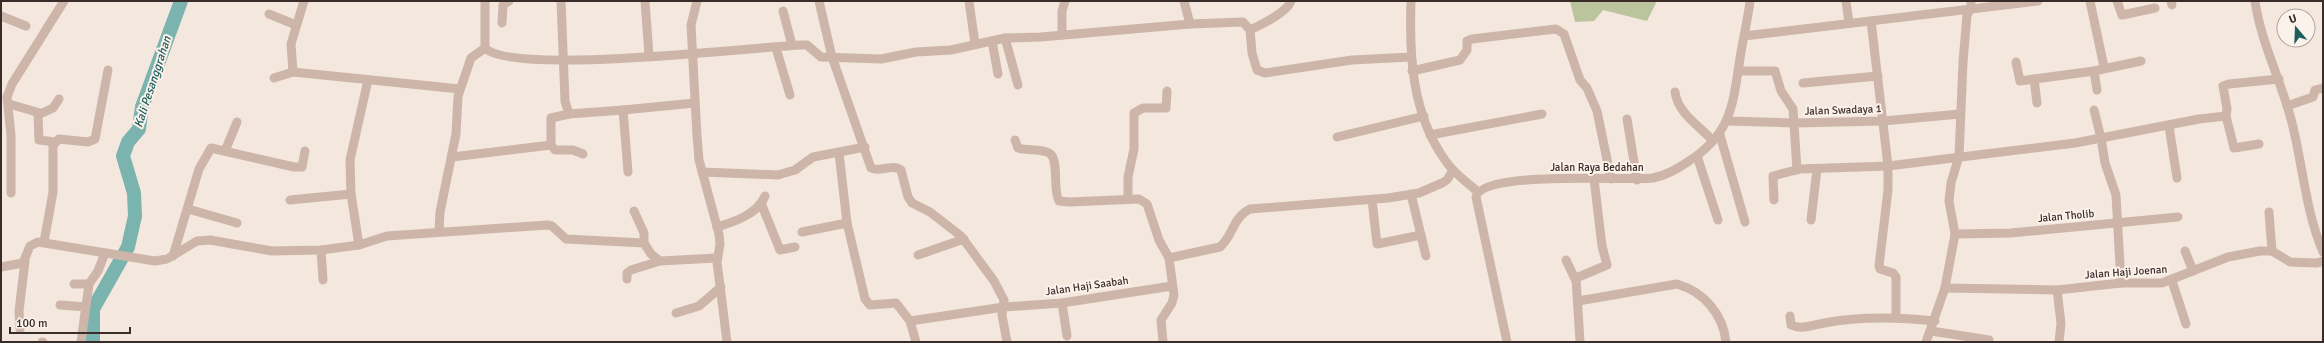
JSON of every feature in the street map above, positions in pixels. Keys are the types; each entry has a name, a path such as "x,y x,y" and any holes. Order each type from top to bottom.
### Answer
{"street":[{"path":"11,193 6,98 12,84 64,1"},
{"path":"293,72 292,44 296,25 304,1"},
{"path":"485,1 485,47"},
{"path":"502,23 503,5 509,1"},
{"path":"561,1 565,101 569,114"},
{"path":"645,1 649,55"},
{"path":"697,1 691,19 694,103 698,152 720,244 716,258 727,342"},
{"path":"819,1 832,57 872,168 898,168 901,170 908,197 912,202 930,212 964,239 994,280 1003,297 1004,307 1002,315 1007,342"},
{"path":"969,1 976,44"},
{"path":"1062,35 1062,11 1065,1"},
{"path":"1184,1 1190,24"},
{"path":"1250,30 1268,22 1286,8 1291,1"},
{"path":"1411,1 1412,71 1424,116 1430,135 1445,161 1478,192 1476,197 1507,342"},
{"name":"Jalan Raya Bedahan","path":"1478,192 1486,187 1525,180 1637,180 1662,176 1697,156 1716,138 1726,121 1738,71 1750,1"},
{"path":"1846,1 1849,23"},
{"path":"1744,36 1871,21 1971,4 2038,1"},
{"path":"2090,1 2104,68"},
{"path":"2117,1 2122,14 2154,8"},
{"path":"2255,1 2258,22 2279,79 2287,106 2312,223 2323,252"},
{"path":"1926,342 1935,321 1945,288 1955,234 1949,201 1951,183 1959,156 1960,114 1967,15 1971,4"},
{"path":"783,11 792,45"},
{"path":"269,14 296,25"},
{"path":"1,16 26,26"},
{"path":"1871,21 1884,121 1888,166 1888,190 1879,266 1880,269 1893,273 1896,277 1896,317"},
{"path":"485,47 506,57 563,61 591,61 649,55 807,45 821,56 881,59 916,52 951,50 1005,38 1062,35 1190,24 1243,22 1250,30 1253,62 1257,70 1264,73 1352,60 1411,57"},
{"path":"1412,71 1460,60 1467,50 1468,41 1472,39 1556,29 1561,30 1564,34 1580,80 1587,88 1596,111 1611,179"},
{"path":"1005,38 1018,85"},
{"path":"992,41 998,74"},
{"path":"439,232 440,212 452,157 460,89 471,58 485,47"},
{"path":"776,48 790,96"},
{"path":"2016,62 2020,81 2094,71 2141,61"},
{"path":"59,99 53,108 40,113 37,117 38,140 54,142 59,139 88,142 96,139 108,70"},
{"path":"1738,71 1775,71 1781,91 1791,103 1794,123 1797,170"},
{"path":"2094,71 2097,90"},
{"path":"274,78 293,72 460,89"},
{"path":"1803,83 1878,76"},
{"path":"2034,79 2037,103"},
{"path":"2259,144 2234,148 2226,116 2227,109 2223,86 2229,84 2279,79"},
{"path":"359,245 351,194 351,150 368,80"},
{"path":"2287,106 2314,97 2315,90 2323,88"},
{"path":"1128,199 1128,177 1134,149 1134,113 1143,108 1166,108 1167,91"},
{"path":"1675,92 1677,101 1686,115 1716,138 1745,222"},
{"path":"6,98 40,113"},
{"path":"583,154 573,150 555,150 551,145 551,118 569,114 694,103"},
{"path":"623,110 628,172"},
{"path":"2094,110 2102,138 2105,163 2116,195 2119,224 2121,283"},
{"path":"1430,135 1542,114"},
{"name":"Jalan Swadaya 1","path":"1726,121 1794,123 1884,121 1960,114"},
{"path":"1337,137 1424,116"},
{"path":"1774,200 1773,176 1797,170 1888,166 2102,138 2199,119 2226,116"},
{"path":"1627,119 1637,180"},
{"path":"225,151 238,122"},
{"path":"2169,126 2177,178"},
{"path":"1015,140 1018,148 1046,152 1052,155 1055,162 1056,191 1060,201 1070,202 1139,199 1147,204 1160,240 1169,258 1173,301 1161,320 1163,342"},
{"path":"44,242 53,192 54,142"},
{"path":"452,157 551,145"},
{"path":"702,172 778,175 795,170 813,157 865,147"},
{"path":"173,256 188,210 199,169 207,152 211,148 282,165 302,167 305,151"},
{"path":"839,153 847,223 861,286 867,303 874,306 896,303 910,321 916,342"},
{"path":"1697,156 1718,220"},
{"path":"1811,220 1817,169"},
{"path":"1169,258 1220,247 1224,244 1240,215 1250,209 1372,200 1411,194 1442,183 1447,180 1453,170"},
{"path":"1576,281 1578,276 1607,265 1602,246 1594,179"},
{"path":"290,200 351,194"},
{"path":"1411,194 1426,256"},
{"path":"717,227 741,218 763,199 780,250 795,247"},
{"path":"1372,200 1377,244 1421,235"},
{"path":"188,210 237,224"},
{"path":"634,211 644,233 644,243 651,254 660,261"},
{"path":"2269,212 2272,251 2290,262 2317,263 2323,261"},
{"name":"Jalan Tholib","path":"1955,234 2011,232 2119,224 2178,217"},
{"path":"802,232 847,223"},
{"path":"20,329 19,311 25,261 32,244 44,242 155,261 167,259 197,241 210,240 272,251 321,250 359,245 387,236 547,225 552,226 566,239 644,243"},
{"path":"918,255 964,239"},
{"path":"321,250 323,280"},
{"path":"2185,251 2193,272"},
{"name":"Jalan Haji Joenan","path":"1945,288 2057,290 2121,283 2162,283 2172,281 2238,254 2272,251"},
{"path":"81,342 89,284 98,271 105,253"},
{"path":"627,279 627,273 631,270 660,261 716,258"},
{"path":"1566,260 1576,281 1580,342"},
{"path":"1,267 20,265 25,261"},
{"path":"2172,281 2186,324"},
{"path":"74,284 89,284"},
{"path":"1578,301 1677,284 1688,287 1704,299 1718,314 1723,322 1726,342"},
{"name":"Jalan Haji Saabah","path":"910,321 1004,307 1062,303 1172,286"},
{"path":"676,313 699,306 721,287"},
{"path":"2057,290 2061,323 2059,342"},
{"path":"1062,303 1067,336"},
{"path":"60,305 86,307"},
{"path":"1790,316 1791,325 1804,327 1847,318 1896,317 1935,321"},
{"path":"1931,331 1989,340"}],"green space":[{"path":"1570,1 1657,1 1647,21 1603,10 1594,21 1575,22"}],"waterway":[{"name":"Kali Pesanggrahan","path":"93,342 93,309 128,247 135,216 134,193 123,156 128,142 139,129 142,107 181,1"}]}
